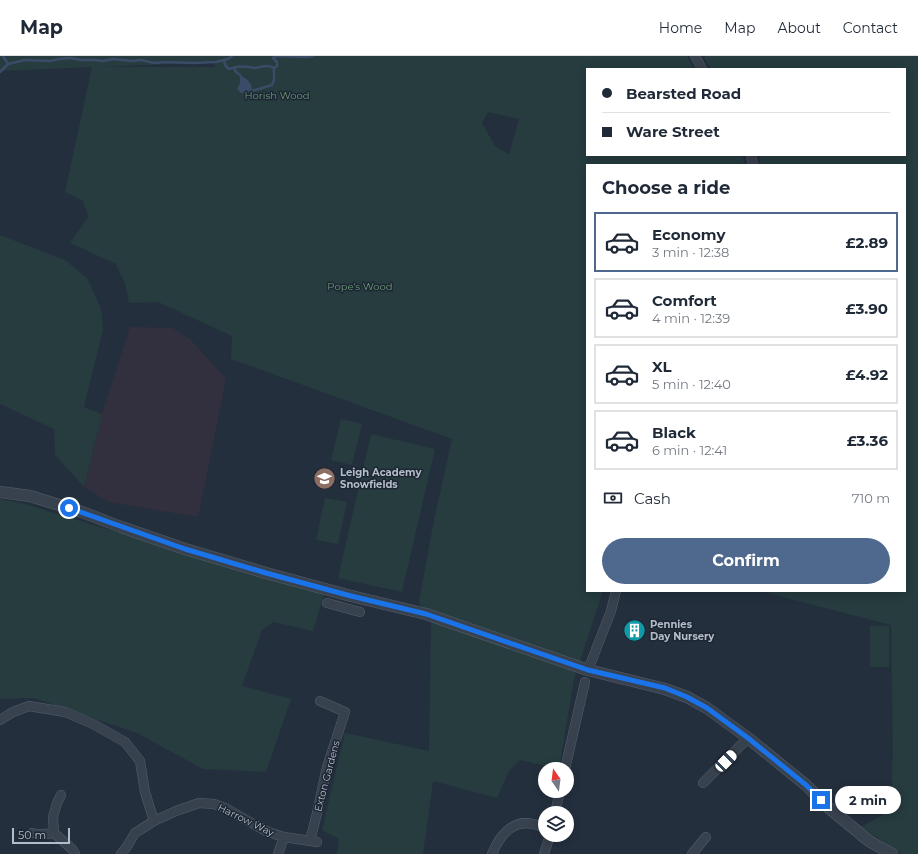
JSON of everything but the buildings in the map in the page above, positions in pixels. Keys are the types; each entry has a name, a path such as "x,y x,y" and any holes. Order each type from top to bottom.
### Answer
{"street":[{"path":"695,56 701,68"},
{"path":"0,492 30,496 82,512 180,548 351,596 426,614 588,670 665,688 687,697 707,708 748,738 806,785 829,808 869,841 892,854"},
{"path":"588,670 611,611 616,592"},
{"path":"348,609 351,596"},
{"path":"327,603 360,612"},
{"path":"566,762 581,688"},
{"name":"Exton Gardens","path":"314,841 317,813 327,767 349,711 320,701"},
{"path":"0,720 13,712 29,706 65,712 93,724 125,742 140,761 145,792 154,821"},
{"path":"703,783 748,738"},
{"path":"61,795 53,817 54,833 72,849 75,854"},
{"name":"Harrow Way","path":"121,854 135,834 154,821 199,803 214,804 227,809 268,832 284,837 314,841"},
{"path":"492,854 503,834 513,826 523,823 538,825"},
{"path":"32,833 54,833"},
{"path":"278,854 284,837"},
{"path":"692,854 706,837"},
{"path":"544,854 548,842"}],"shaded area":[{"path":"130,327 172,328 190,339 226,379 198,517 109,502 84,487 102,414"}],"green space":[{"path":"0,56 687,56 693,68 586,68 586,156 743,156 744,164 586,164 586,592 603,592 574,679 560,762 538,762 538,764 520,760 509,771 497,798 433,781 423,854 337,854 339,839 322,830 345,733 429,751 431,623 419,602 433,525 452,439 231,359 232,336 158,302 129,303 125,284 116,264 70,243 89,216 82,200 65,192 92,67 0,71","holes":["214,62 215,67 100,67","488,112 519,119 509,155 495,146 482,123"]},
{"path":"703,56 918,56 918,854 902,854 861,827 892,809 892,758 893,762 891,625 767,593 906,592 906,164 759,164 760,156 906,156 906,68 710,68"},
{"path":"0,235 65,260 87,278 101,308 103,330 84,407 102,414 84,487 55,455 54,429 0,404"},
{"path":"341,419 362,424 352,465 331,460"},
{"path":"371,434 435,449 402,592 338,578"},
{"path":"325,498 347,502 338,544 316,540"},
{"path":"0,499 21,503 324,595 313,631 273,622 262,630 242,686 291,699 266,772 203,769 137,733 34,698 0,699"},
{"path":"870,626 889,626 889,667 870,667"}],"water":[{"path":"240,75 249,81 252,91 241,93 237,89 240,83"}],"waterway":[{"path":"3,56 8,64"},
{"path":"0,72 8,64 25,60 50,61 70,58 103,61 113,59 132,61 141,60 154,63 193,63 216,62 228,59 232,56"},
{"path":"276,56 313,56"},
{"path":"252,91 272,85 274,80 274,68 277,66 277,62 273,58 276,56"},
{"path":"224,60 225,65 229,69 236,67 255,68 267,66 274,68"},
{"path":"234,68 240,75"}],"place":[{"name":"Leigh Academy Snowfields","path":"325,478"},
{"name":"Pennies Day Nursery","path":"635,630"}],"route":[{"path":"69,508 185,549 351,596 426,614 588,670 665,688 687,697 707,708 748,738 806,785 821,800"}],"park label":[{"name":"Horish Wood","path":"277,95"},
{"name":"Pope's Wood","path":"360,286"}]}
